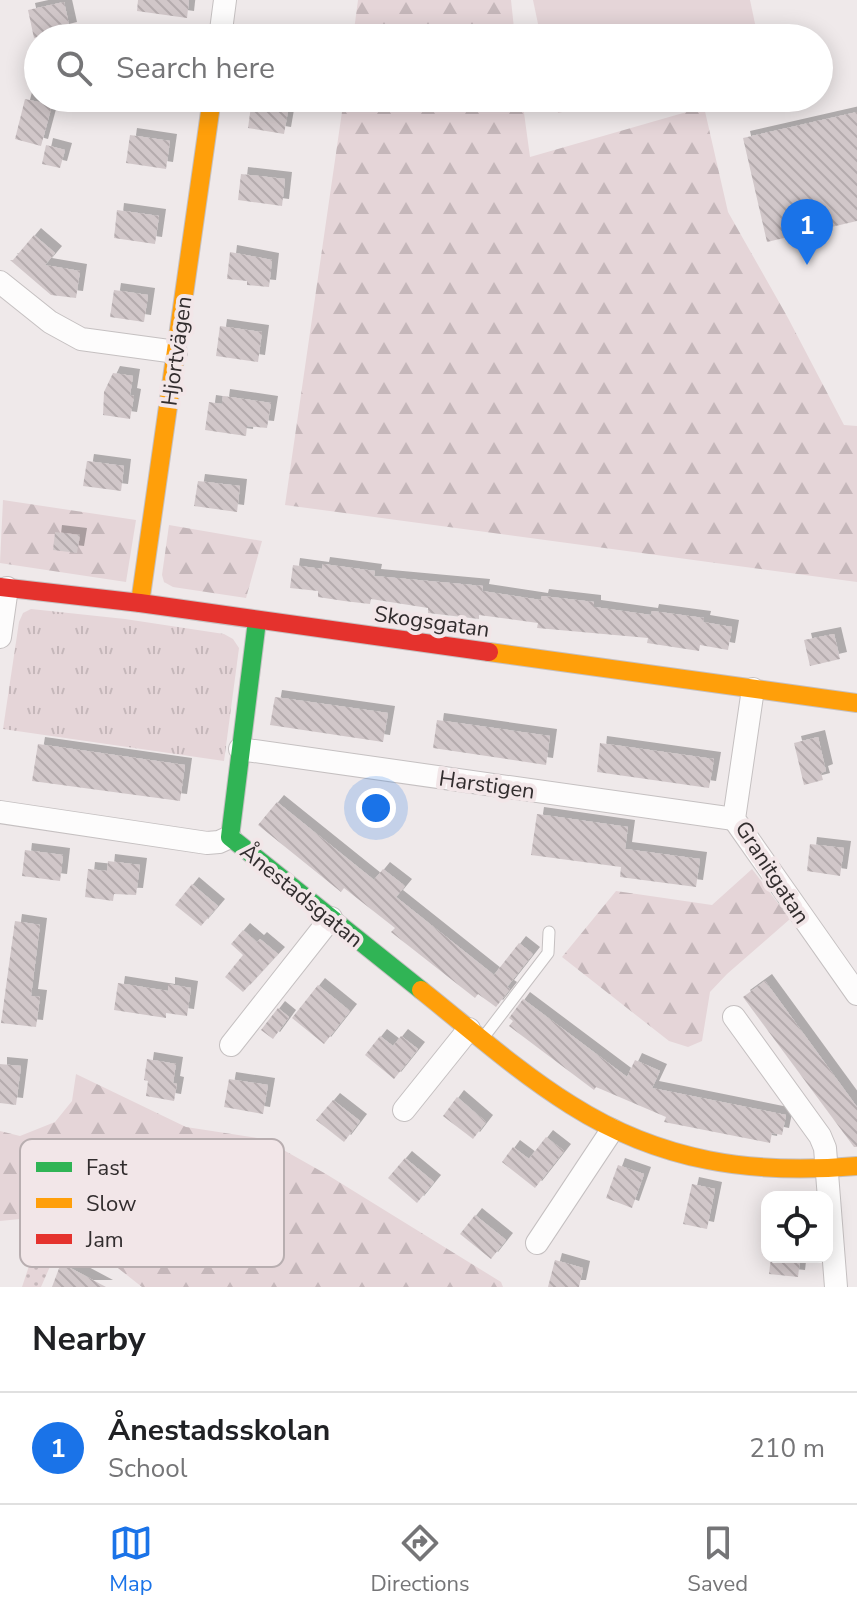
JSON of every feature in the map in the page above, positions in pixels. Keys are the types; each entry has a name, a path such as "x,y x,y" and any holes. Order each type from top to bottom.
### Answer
{"street":[{"path":"222,24 225,0"},
{"name":"Hjortvägen","path":"140,603 210,112"},
{"path":"0,282 50,322 73,336 99,343 176,352"},
{"path":"0,637 4,587"},
{"name":"Skogsgatan","path":"4,587 140,603 857,703"},
{"name":"Ånestadsgatan","path":"257,621 230,837 556,1096 612,1130 675,1154 741,1168 828,1170 857,1166"},
{"name":"Granitgatan","path":"753,689 734,819 857,994"},
{"name":"Harstigen","path":"240,749 734,819"},
{"path":"0,812 207,843 230,837"},
{"path":"231,1045 331,918"},
{"path":"734,1017 820,1136 825,1148 836,1287"},
{"path":"404,1110 476,1034"},
{"path":"537,1243 612,1130"}],"lane":[{"path":"476,1034 548,953 549,932"}],"green space":[{"path":"358,0 511,0 514,24 355,24"},
{"path":"533,0 750,0 755,24 538,24"},
{"path":"342,112 524,112 530,157 687,112 705,112 728,212 844,425 857,426 857,582 285,505"},
{"path":"3,500 136,520 126,582 0,563"},
{"path":"169,525 262,541 246,598 173,587 164,582 162,575"},
{"path":"31,609 125,619 224,634 233,639 239,648 224,761 3,729 19,622 23,613"},
{"path":"752,869 790,919 710,992 702,1041 688,1047 669,1041 562,957 616,891 712,905"},
{"path":"76,1074 186,1127 264,1139 20,1139 20,1219 0,1221 0,1131 20,1136 55,1122 72,1101"},
{"path":"284,1150 501,1282 503,1287 142,1287 117,1267 284,1267"},
{"path":"29,1267 50,1267 41,1287 22,1287"}],"building":[{"path":"138,0 189,0 187,18 137,11"},
{"path":"64,2 69,24 31,24 28,10"},
{"path":"24,103 24,112 50,112 41,146 15,139"},
{"path":"250,112 288,112 284,134 248,128"},
{"path":"857,112 857,221 767,242 743,138"},
{"path":"130,135 170,141 166,169 126,163"},
{"path":"46,145 65,150 60,168 42,164"},
{"path":"241,174 285,179 282,206 238,200"},
{"path":"117,210 159,216 155,244 114,238"},
{"path":"34,235 55,253 45,265 80,271 76,298 51,295 10,260"},
{"path":"230,252 272,260 269,287 227,279"},
{"path":"114,290 148,295 144,322 110,317"},
{"path":"220,326 262,332 258,362 216,356"},
{"path":"113,373 133,376 130,419 103,415 104,392"},
{"path":"223,396 271,403 267,428 247,426 246,436 205,430 209,402 222,404"},
{"path":"87,461 124,466 121,491 83,486"},
{"path":"198,481 240,486 237,512 194,506"},
{"path":"55,532 80,535 77,553 53,550"},
{"path":"323,564 375,571 374,576 483,586 482,591 541,600 542,596 594,602 594,607 651,615 652,611 704,618 703,622 732,627 728,650 700,645 699,651 647,643 648,638 537,628 538,623 479,615 479,619 428,613 428,608 371,599 370,604 344,601 318,597 318,591 290,588 293,565 322,569"},
{"path":"834,634 840,659 810,666 804,640"},
{"path":"275,697 388,713 383,742 270,725"},
{"path":"437,720 550,736 546,765 433,748"},
{"path":"818,737 826,771 821,773 823,780 804,785 794,743"},
{"path":"600,743 714,759 709,788 597,772"},
{"path":"38,744 185,765 180,801 32,781"},
{"path":"277,802 374,880 383,869 405,886 396,897 494,975 519,943 533,954 507,987 510,989 496,1007 478,994 475,998 391,932 395,928 344,888 341,892 258,825"},
{"path":"537,814 628,827 625,849 700,859 696,887 620,877 621,867 531,855"},
{"path":"810,844 844,848 840,876 807,871"},
{"path":"25,850 63,855 60,881 22,876"},
{"path":"108,861 140,865 136,895 114,894 113,901 85,897 88,869 107,871"},
{"path":"192,884 218,906 201,926 175,905"},
{"path":"15,921 40,925 31,996 40,997 36,1027 1,1023"},
{"path":"243,930 278,954 243,992 225,977 243,955 231,944"},
{"path":"765,981 857,1107 857,1147 743,997"},
{"path":"118,983 168,991 168,984 191,988 187,1016 166,1013 166,1018 114,1010"},
{"path":"318,985 350,1011 324,1044 292,1018"},
{"path":"523,999 627,1077 635,1060 660,1071 652,1088 786,1115 782,1135 772,1133 770,1143 664,1122 666,1117 596,1087 594,1090 509,1026 513,1021 509,1018"},
{"path":"278,1008 289,1017 273,1039 261,1030"},
{"path":"380,1036 393,1046 401,1036 418,1049 394,1079 365,1055"},
{"path":"147,1059 176,1064 174,1101 146,1096 148,1081 144,1080"},
{"path":"0,1064 21,1066 16,1105 0,1103"},
{"path":"229,1079 268,1085 263,1114 224,1107"},
{"path":"457,1097 486,1122 473,1139 443,1116"},
{"path":"333,1100 360,1121 344,1142 316,1120"},
{"path":"546,1137 564,1151 535,1188 502,1162 513,1147 529,1159"},
{"path":"405,1158 434,1182 417,1203 388,1178"},
{"path":"618,1165 644,1174 632,1208 606,1198"},
{"path":"692,1184 715,1189 707,1229 683,1224"},
{"path":"475,1215 506,1240 491,1259 460,1234"},
{"path":"555,1260 583,1268 579,1287 548,1287"},
{"path":"770,1263 800,1263 798,1277 769,1274"},
{"path":"60,1267 68,1267 106,1287 52,1287"}],"traffic: fast":[{"path":"257,621 230,837 421,990"}],"traffic: slow":[{"path":"140,603 210,112"},
{"path":"489,652 857,703"},
{"path":"421,990 551,1092 639,1140 674,1152 745,1166 857,1166"}],"traffic: jam":[{"path":"0,587 140,603 489,652"}],"place":[{"name":"Ånestadsskolan","path":"807,265"}]}
